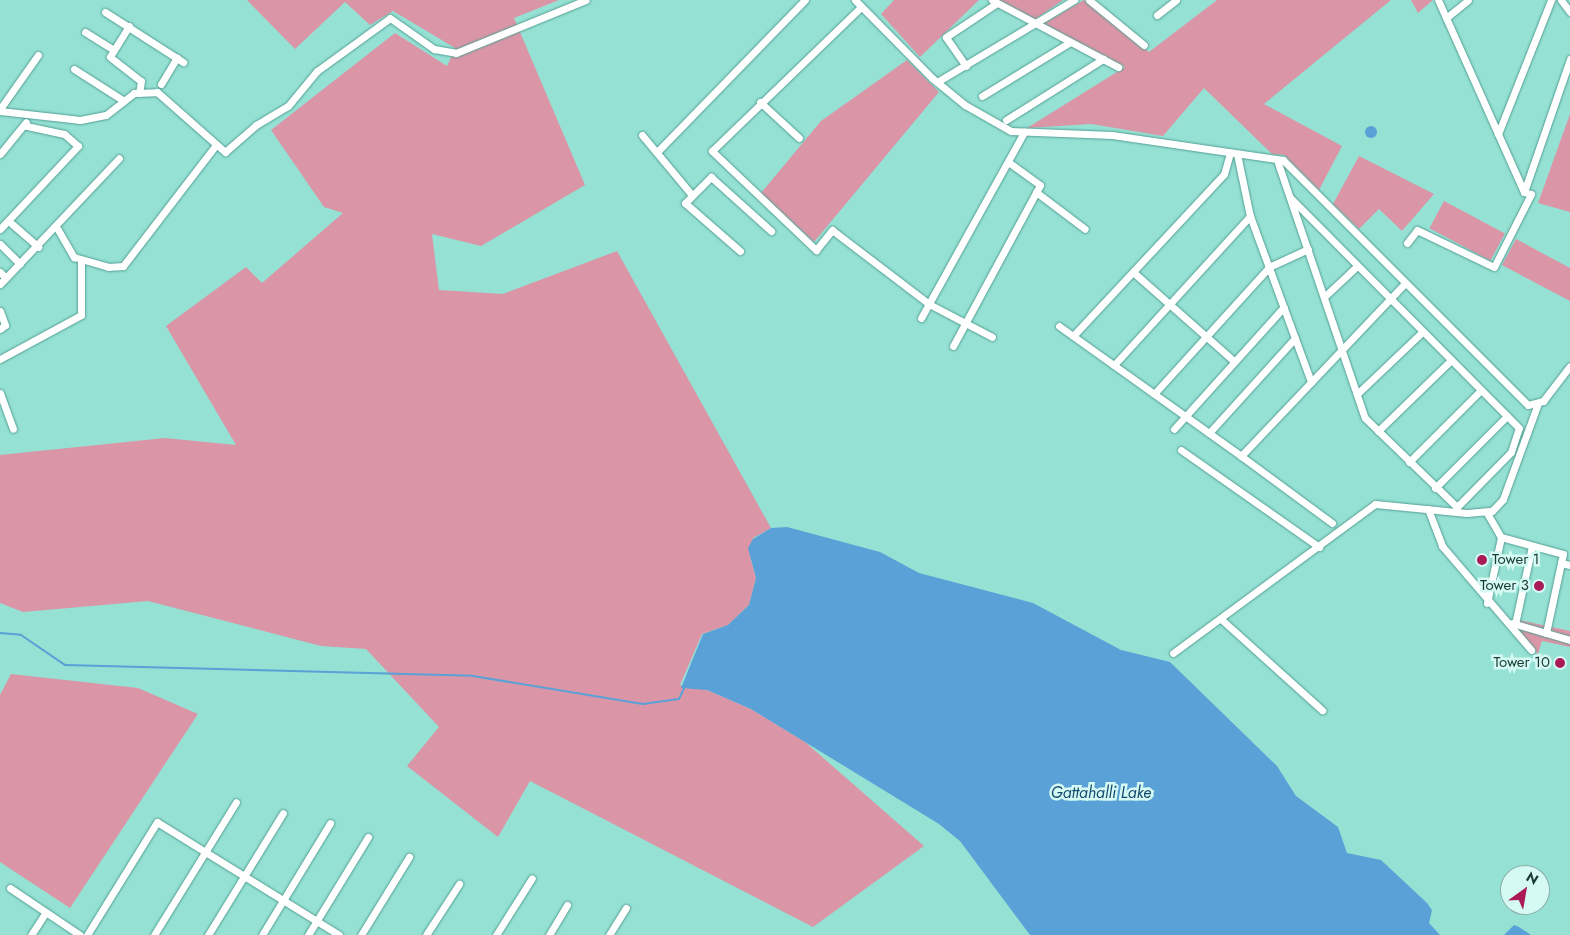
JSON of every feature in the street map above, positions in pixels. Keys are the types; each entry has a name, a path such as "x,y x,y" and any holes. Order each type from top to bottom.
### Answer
{"street":[{"path":"38,55 0,110 27,117 64,120 106,116 124,101 139,92 165,97 216,145 228,150 256,125 288,106 317,71 390,18 434,49 456,53 586,0"},
{"path":"657,152 804,0"},
{"path":"937,82 1074,0"},
{"path":"1089,0 1144,44"},
{"path":"1157,15 1176,0"},
{"path":"1407,243 1417,230 1494,267 1530,194 1524,192 1438,0"},
{"path":"1446,18 1468,0"},
{"path":"1498,134 1551,0"},
{"path":"1561,0 1570,12"},
{"path":"966,66 946,37 994,2 1118,67"},
{"path":"992,337 929,304 832,230 816,250 716,157 712,151 717,142 859,3 937,82 965,105 1010,131 1112,135 1283,160 1518,396 1528,405 1536,406"},
{"path":"105,12 180,59 161,84"},
{"path":"128,26 114,50 112,63 141,81 139,92"},
{"path":"85,32 114,50"},
{"path":"982,96 1070,42"},
{"path":"1006,120 1103,59"},
{"path":"1524,192 1570,59"},
{"path":"74,70 124,101"},
{"path":"760,102 799,138"},
{"path":"0,154 25,126 27,117"},
{"path":"64,120 64,134"},
{"path":"0,229 77,148 64,134 25,126"},
{"path":"922,318 1024,132"},
{"path":"642,135 692,195"},
{"path":"57,228 74,257 108,267 124,266 216,145"},
{"path":"1234,153 1250,216 1311,382"},
{"path":"1073,336 1224,174 1234,153"},
{"path":"2,278 20,264 57,228 119,158"},
{"path":"953,346 1040,185 1008,162"},
{"path":"1278,163 1365,418 1453,507 1463,501 1511,452 1519,428 1290,197"},
{"path":"740,251 685,203 715,177 771,231"},
{"path":"1036,192 1085,229"},
{"path":"1114,365 1250,216"},
{"path":"12,224 38,247"},
{"path":"0,244 20,264"},
{"path":"1154,394 1269,267 1308,249"},
{"path":"0,359 81,315 81,260"},
{"path":"1324,297 1357,266"},
{"path":"1132,272 1234,361"},
{"path":"1241,456 1405,283"},
{"path":"1174,429 1183,415 1284,307"},
{"path":"0,311 5,325 0,329"},
{"path":"1059,326 1332,523"},
{"path":"1357,394 1422,332"},
{"path":"1209,433 1295,338"},
{"path":"1378,431 1451,360"},
{"path":"1489,516 1502,499 1536,406 1570,366"},
{"path":"1409,462 1481,390"},
{"path":"0,392 13,429"},
{"path":"1435,488 1507,416"},
{"path":"1181,450 1319,547"},
{"path":"1173,653 1222,620 1377,503 1489,516"},
{"path":"1428,509 1432,524 1442,546 1502,620 1531,650"},
{"path":"1489,516 1501,536 1563,554 1546,633"},
{"path":"1487,602 1501,536"},
{"path":"1515,624 1532,546"},
{"path":"1561,563 1570,565"},
{"path":"1222,620 1322,710"},
{"path":"1502,620 1570,640"},
{"path":"154,935 236,802"},
{"path":"208,935 283,813"},
{"path":"87,935 157,822 339,935"},
{"path":"262,935 330,823"},
{"path":"308,935 368,837"},
{"path":"361,935 409,857"},
{"path":"496,935 532,878"},
{"path":"426,935 459,884"},
{"path":"10,888 80,935"},
{"path":"549,935 567,905"},
{"path":"609,935 626,908"},
{"path":"31,935 46,912"}],"shaded area":[{"path":"247,0 559,0 514,18 585,185 481,246 432,234 439,290 503,294 617,251 771,528 753,538 750,556 756,578 749,605 728,625 702,634 680,685 707,690 751,709 805,742 924,846 813,927 530,781 498,837 407,766 439,727 366,649 321,646 148,601 23,612 0,603 0,455 165,438 236,445 166,326 246,267 262,283 343,213 324,207 271,130 395,33 447,66 455,48 393,11 370,25 345,2 295,49"},
{"path":"894,0 979,0 920,57 881,14"},
{"path":"997,0 1063,0 1034,20"},
{"path":"1084,0 1149,52 1217,0 1391,0 1264,104 1342,146 1319,190 1284,155 1272,154 1204,88 1163,136 1091,124 1027,128 1125,67 1043,24"},
{"path":"1411,0 1433,0 1418,13"},
{"path":"907,60 939,92 814,242 761,193 821,121"},
{"path":"1570,114 1570,212 1538,203"},
{"path":"1359,156 1434,194 1402,231 1379,209 1359,229 1333,204"},
{"path":"1444,201 1505,233 1490,261 1429,228"},
{"path":"1516,239 1570,268 1570,301 1502,265"},
{"path":"1519,620 1570,631 1570,647 1542,641 1538,654 1515,630"},
{"path":"11,674 138,688 198,714 70,908 0,862 0,695"}],"water":[{"path":"1369,126 1373,126 1377,132 1373,138 1369,138 1365,134 1365,130"},
{"name":"Gattahalli Lake","path":"787,527 880,552 919,573 1033,603 1121,650 1170,662 1277,766 1296,796 1338,827 1347,853 1381,860 1427,903 1432,910 1429,923 1440,935 1030,935 960,841 939,824 751,709 707,690 681,688 703,634 728,625 749,605 756,578 748,548 753,539 771,528"},
{"path":"1514,925 1519,927 1531,935 1504,935"}],"waterway":[{"path":"0,633 21,635 65,665 473,676 643,704 679,699 685,686"}],"place":[{"name":"Tower 1","path":"1482,560"},
{"name":"Tower 3","path":"1539,586"},
{"name":"Tower 10","path":"1560,663"}]}
